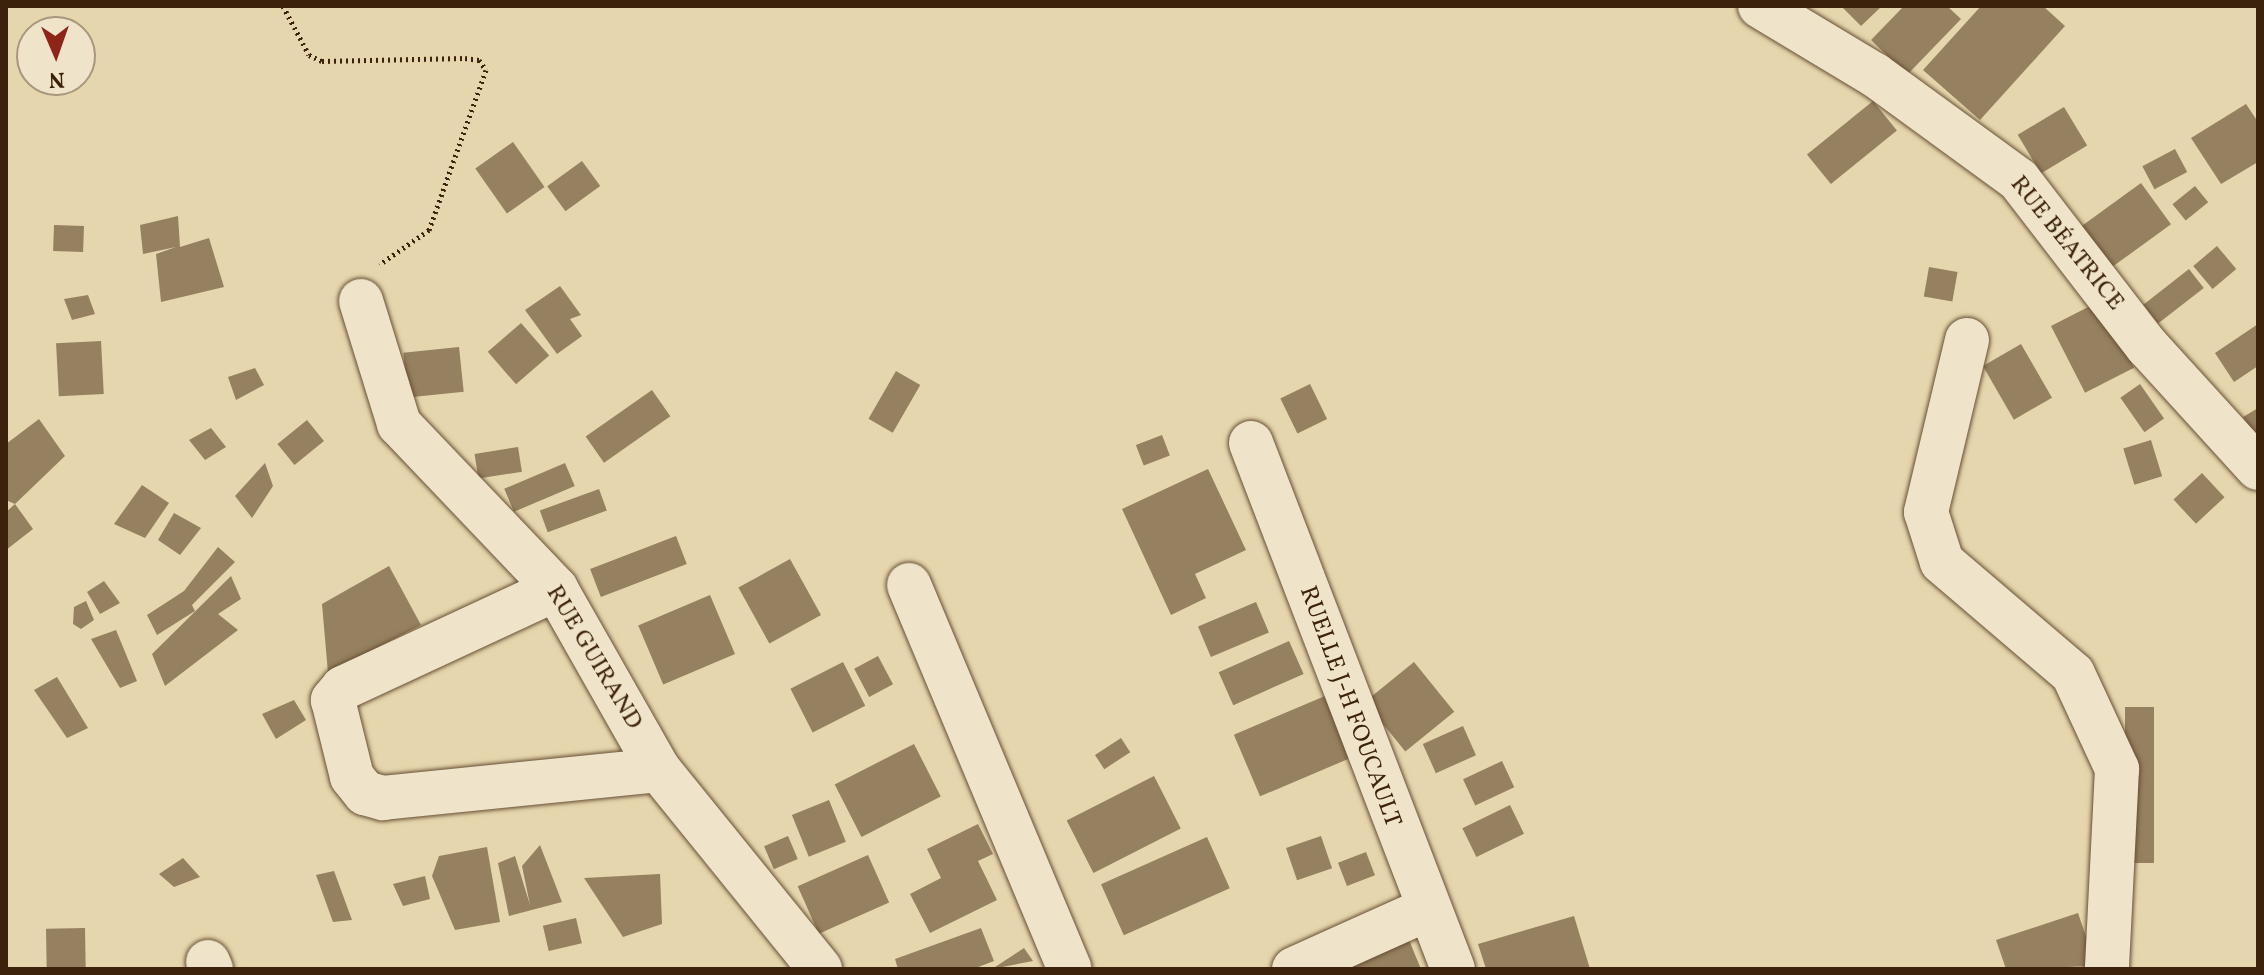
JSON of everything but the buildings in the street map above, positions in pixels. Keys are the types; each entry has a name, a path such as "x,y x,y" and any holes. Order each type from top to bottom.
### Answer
{"street":[{"name":"RUE BÉATRICE","path":"1760,6 1875,75 2019,180 2147,346 2258,468"},
{"name":"RUE GUIRAND","path":"361,301 399,424 556,589 659,770 820,969"},
{"path":"1967,340 1926,512 1942,562 2073,674 2117,769 2107,969"},
{"name":"RUELLE J-H FOUCAULT","path":"1251,443 1425,910 1453,969"},
{"path":"909,585 1070,969"},
{"path":"556,589 343,688 333,700 352,777 365,793 383,798 659,770"},
{"path":"1294,969 1425,910"}],"path":[{"path":"283,6 309,55 322,61 465,58 479,60 486,70 429,230 372,268 361,282 361,301"}]}
